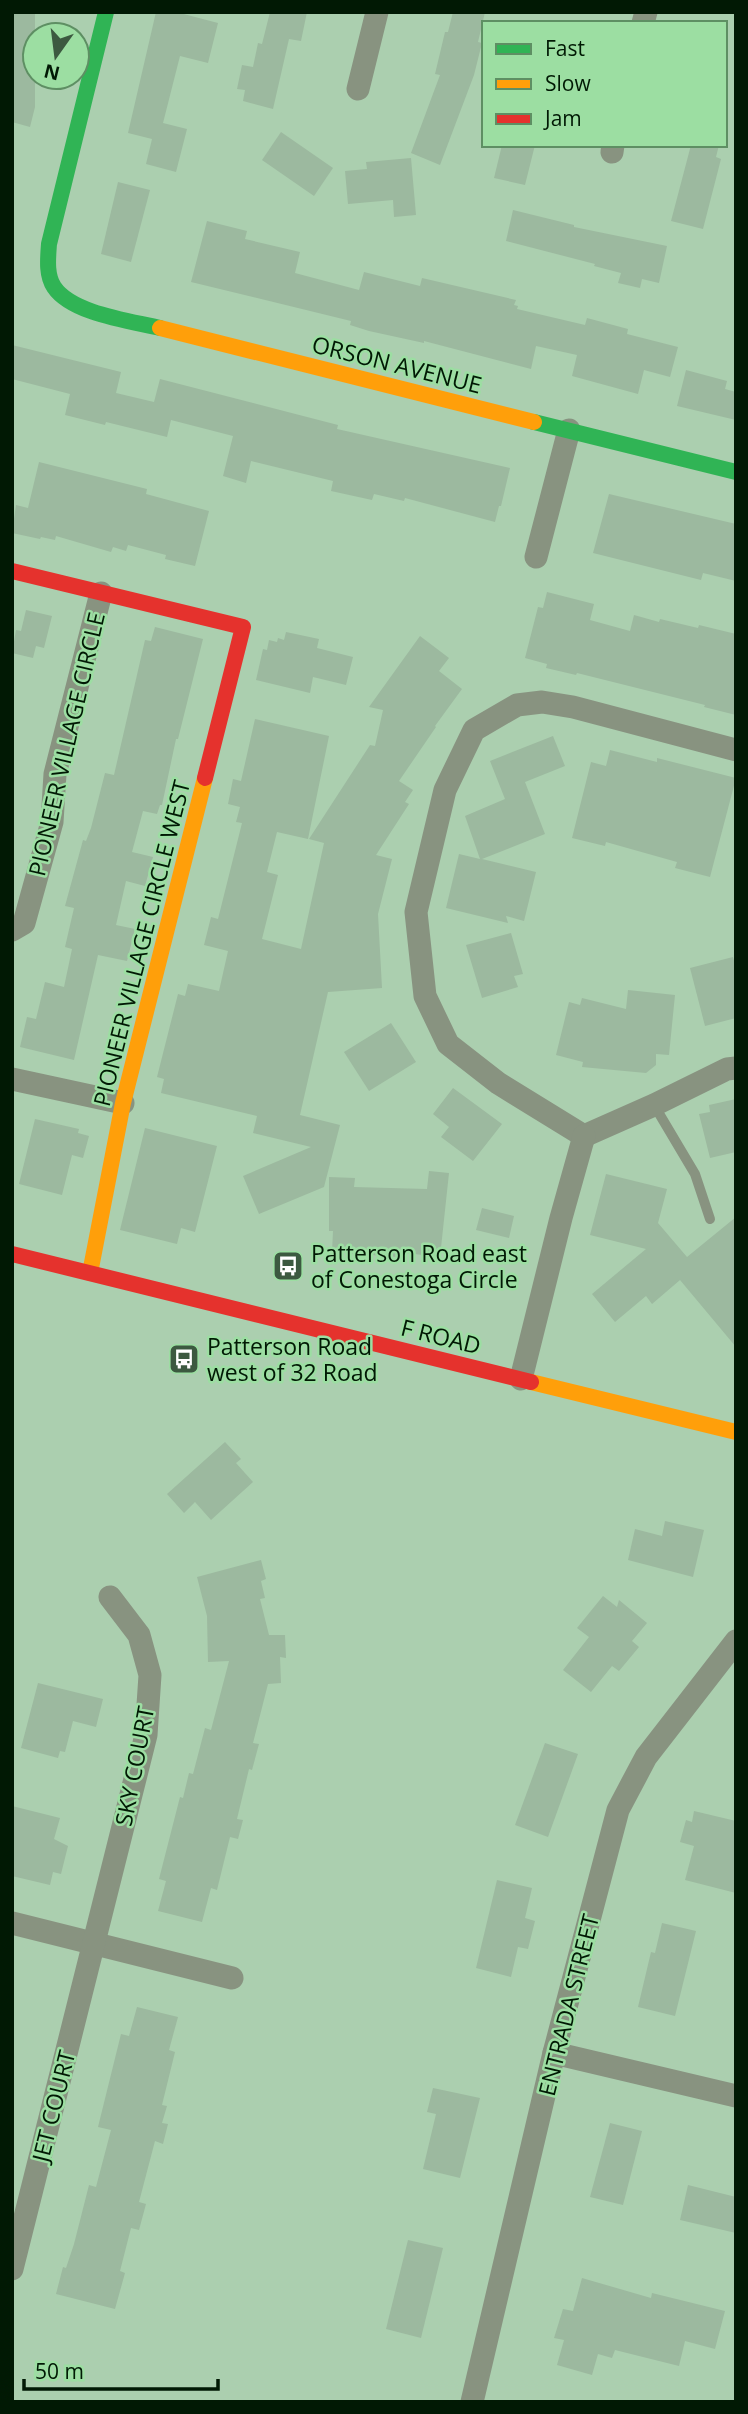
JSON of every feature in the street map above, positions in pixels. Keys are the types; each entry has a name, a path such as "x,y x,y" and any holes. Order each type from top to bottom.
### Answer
{"street":[{"name":"ORSON AVENUE","path":"106,12 49,244 47,269 52,287 69,301 90,311 736,472"},
{"path":"358,89 377,12"},
{"path":"536,557 569,430"},
{"path":"12,571 101,593"},
{"name":"PIONEER VILLAGE CIRCLE WEST","path":"90,1273 123,1103 243,627 101,593"},
{"name":"PIONEER VILLAGE CIRCLE","path":"12,930 24,923 52,822 55,774 101,593"},
{"path":"584,1136 498,1083 448,1044 425,996 416,912 445,790 474,730 517,705 542,702 573,707 736,750"},
{"path":"584,1136 727,1069 736,1068"},
{"path":"12,1079 123,1103"},
{"path":"521,1379 584,1136"},
{"name":"F ROAD","path":"12,1254 736,1432"},
{"name":"SKY COURT","path":"93,1943 146,1735 150,1675 139,1635 110,1597"},
{"name":"ENTRADA STREET","path":"472,2402 554,2053 618,1810 646,1757 736,1642"},
{"path":"12,1923 232,1978"},
{"name":"JET COURT","path":"12,2269 93,1943"},
{"path":"554,2053 736,2096"}],"lane":[{"path":"654,1105 695,1174 710,1219"}],"building":[{"path":"12,12 35,12 35,21 21,21 21,91 35,91 35,107 30,127 12,122"},
{"path":"156,12 176,12 218,23 208,63 180,56 163,123 187,129 176,172 146,164 152,139 128,133"},
{"path":"270,12 307,12 301,41 289,39 273,109 243,101 245,90 237,89 242,65 253,67 258,43 262,44"},
{"path":"453,12 485,12 478,42 482,43 474,75 440,165 411,153 440,75 435,74 445,32 448,32"},
{"path":"281,132 333,168 314,196 262,160"},
{"path":"502,147 534,147 525,185 494,178"},
{"path":"690,147 718,147 716,157 721,159 703,229 671,221"},
{"path":"411,158 416,215 394,217 393,200 348,204 345,171 367,169 366,162"},
{"path":"118,182 150,190 131,262 101,254"},
{"path":"513,210 574,227 667,246 659,283 642,279 640,288 618,283 621,273 506,241"},
{"path":"207,221 247,231 245,239 300,252 295,273 359,290 364,272 420,286 422,278 516,300 514,305 518,306 517,309 585,325 587,318 628,329 627,334 678,347 670,377 644,370 638,394 572,376 577,355 536,346 531,369 424,341 369,331 350,325 351,321 191,282"},
{"path":"12,345 121,372 116,393 154,402 160,379 338,425 337,429 510,468 501,506 495,522 405,498 404,501 374,494 372,500 331,491 333,481 251,461 246,483 223,476 233,436 171,420 167,437 65,415 70,394 12,379"},
{"path":"686,370 727,381 725,389 736,392 736,420 677,406"},
{"path":"39,462 147,489 146,494 209,511 195,566 165,559 166,555 128,545 126,551 113,547 111,552 56,536 55,540 40,539 12,533 16,505 28,508"},
{"path":"609,494 736,524 736,581 703,573 701,580 593,553"},
{"path":"547,592 594,604 590,620 630,631 634,615 659,622 660,619 698,628 699,625 736,634 736,715 577,673 576,675 546,668 547,664 525,658 538,607 543,608"},
{"path":"26,610 52,616 44,648 36,646 33,658 12,653 16,630 21,631"},
{"path":"155,627 203,639 176,739 162,805 157,814 143,811 132,852 153,857 145,886 126,881 116,925 135,929 127,961 98,955 74,1060 20,1047 27,1017 36,1019 45,982 64,987 72,949 65,947 74,908 65,906 83,840 86,841 91,828 105,773 114,775 145,640 151,641"},
{"path":"286,632 319,639 317,648 353,657 346,685 313,677 310,693 256,680 263,649 267,650 269,640 284,640"},
{"path":"420,636 449,658 439,671 462,689 399,781 413,790 405,802 409,804 376,855 392,859 378,914 382,988 328,992 300,1115 340,1125 324,1187 259,1214 243,1176 311,1147 253,1133 257,1116 161,1093 164,1079 157,1077 178,994 185,996 188,984 219,991 228,951 204,945 211,917 218,919 242,823 236,822 240,807 228,804 233,779 241,781 255,719 329,736 308,839 277,832 267,872 278,875 262,939 301,949 324,843 309,839 370,745 375,746 383,710 369,707"},
{"path":"553,736 565,766 525,782 545,834 482,859 536,872 524,921 506,916 508,923 446,908 459,854 480,859 465,816 505,799 490,761"},
{"path":"610,750 657,762 657,758 736,778 710,877 675,868 677,862 606,842 605,846 572,838 591,762 606,766"},
{"path":"511,933 523,974 514,976 518,987 482,998 466,945"},
{"path":"733,957 736,968 736,1018 705,1026 690,968"},
{"path":"628,990 675,995 669,1055 656,1054 656,1065 646,1073 582,1067 583,1062 556,1055 569,1002 580,1005 582,998 626,1009"},
{"path":"391,1023 416,1062 369,1091 344,1052"},
{"path":"453,1088 502,1124 473,1161 441,1137 449,1127 433,1114"},
{"path":"736,1099 736,1152 710,1158 699,1114 710,1112 709,1105"},
{"path":"35,1119 79,1129 78,1133 89,1136 83,1158 72,1155 62,1195 19,1184"},
{"path":"145,1128 217,1146 195,1232 181,1228 177,1244 120,1230"},
{"path":"429,1171 449,1173 440,1257 397,1252 397,1257 332,1252 333,1231 329,1231 329,1177 355,1178 354,1187 427,1189"},
{"path":"606,1174 667,1189 658,1223 687,1257 736,1217 736,1347 680,1280 652,1304 646,1296 615,1322 592,1294 646,1249 590,1235"},
{"path":"482,1208 514,1216 509,1238 476,1230"},
{"path":"225,1442 241,1459 236,1463 253,1482 211,1520 195,1502 184,1513 167,1494"},
{"path":"665,1521 704,1530 693,1577 628,1560 635,1529 662,1536"},
{"path":"261,1560 266,1579 261,1581 265,1598 260,1599 269,1635 285,1635 286,1658 280,1657 281,1683 268,1684 253,1743 259,1744 252,1770 249,1769 237,1819 243,1820 238,1839 230,1837 217,1890 211,1888 202,1922 158,1911 166,1881 159,1879 180,1797 183,1798 189,1773 193,1774 205,1728 211,1730 229,1661 208,1662 207,1616 197,1577"},
{"path":"603,1596 617,1607 619,1600 647,1623 632,1641 639,1647 619,1671 612,1666 591,1692 563,1670 589,1637 577,1628"},
{"path":"38,1683 103,1699 96,1727 73,1721 65,1752 60,1751 58,1758 21,1748"},
{"path":"545,1743 578,1754 548,1837 515,1825"},
{"path":"12,1806 60,1818 54,1839 68,1846 61,1874 53,1872 50,1885 12,1876"},
{"path":"694,1811 736,1821 736,1893 685,1880 694,1846 680,1842 686,1820 692,1822"},
{"path":"497,1880 532,1888 525,1918 535,1921 528,1949 518,1947 511,1977 476,1968"},
{"path":"662,1923 696,1931 675,2016 638,2007 651,1952 655,1953"},
{"path":"137,2007 178,2017 169,2050 175,2052 162,2105 167,2106 162,2123 168,2124 163,2144 155,2141 139,2202 146,2204 139,2230 131,2228 120,2271 125,2273 115,2309 56,2294 63,2267 66,2268 74,2244 89,2185 96,2187 111,2130 98,2127 121,2034 129,2036"},
{"path":"433,2088 480,2098 460,2178 423,2169 436,2114 427,2112"},
{"path":"610,2123 642,2131 623,2205 590,2197"},
{"path":"688,2185 736,2197 736,2233 680,2220"},
{"path":"408,2240 443,2248 421,2338 386,2329"},
{"path":"582,2278 651,2298 652,2293 725,2311 715,2349 685,2341 679,2366 615,2350 612,2358 598,2354 592,2375 557,2365 564,2340 554,2338 563,2309 573,2311"}],"traffic: fast":[{"path":"106,12 49,244 49,272 54,287 74,304 103,315 160,328"},
{"path":"534,422 736,472"}],"traffic: slow":[{"path":"160,328 534,422"},
{"path":"90,1273 123,1103 205,778"},
{"path":"531,1382 736,1432"}],"traffic: jam":[{"path":"12,571 243,627 205,778"},
{"path":"12,1254 531,1382"}],"place":[{"name":"Patterson Road east of Conestoga Circle","path":"288,1266"},
{"name":"Patterson Road west of 32 Road","path":"184,1359"}]}
